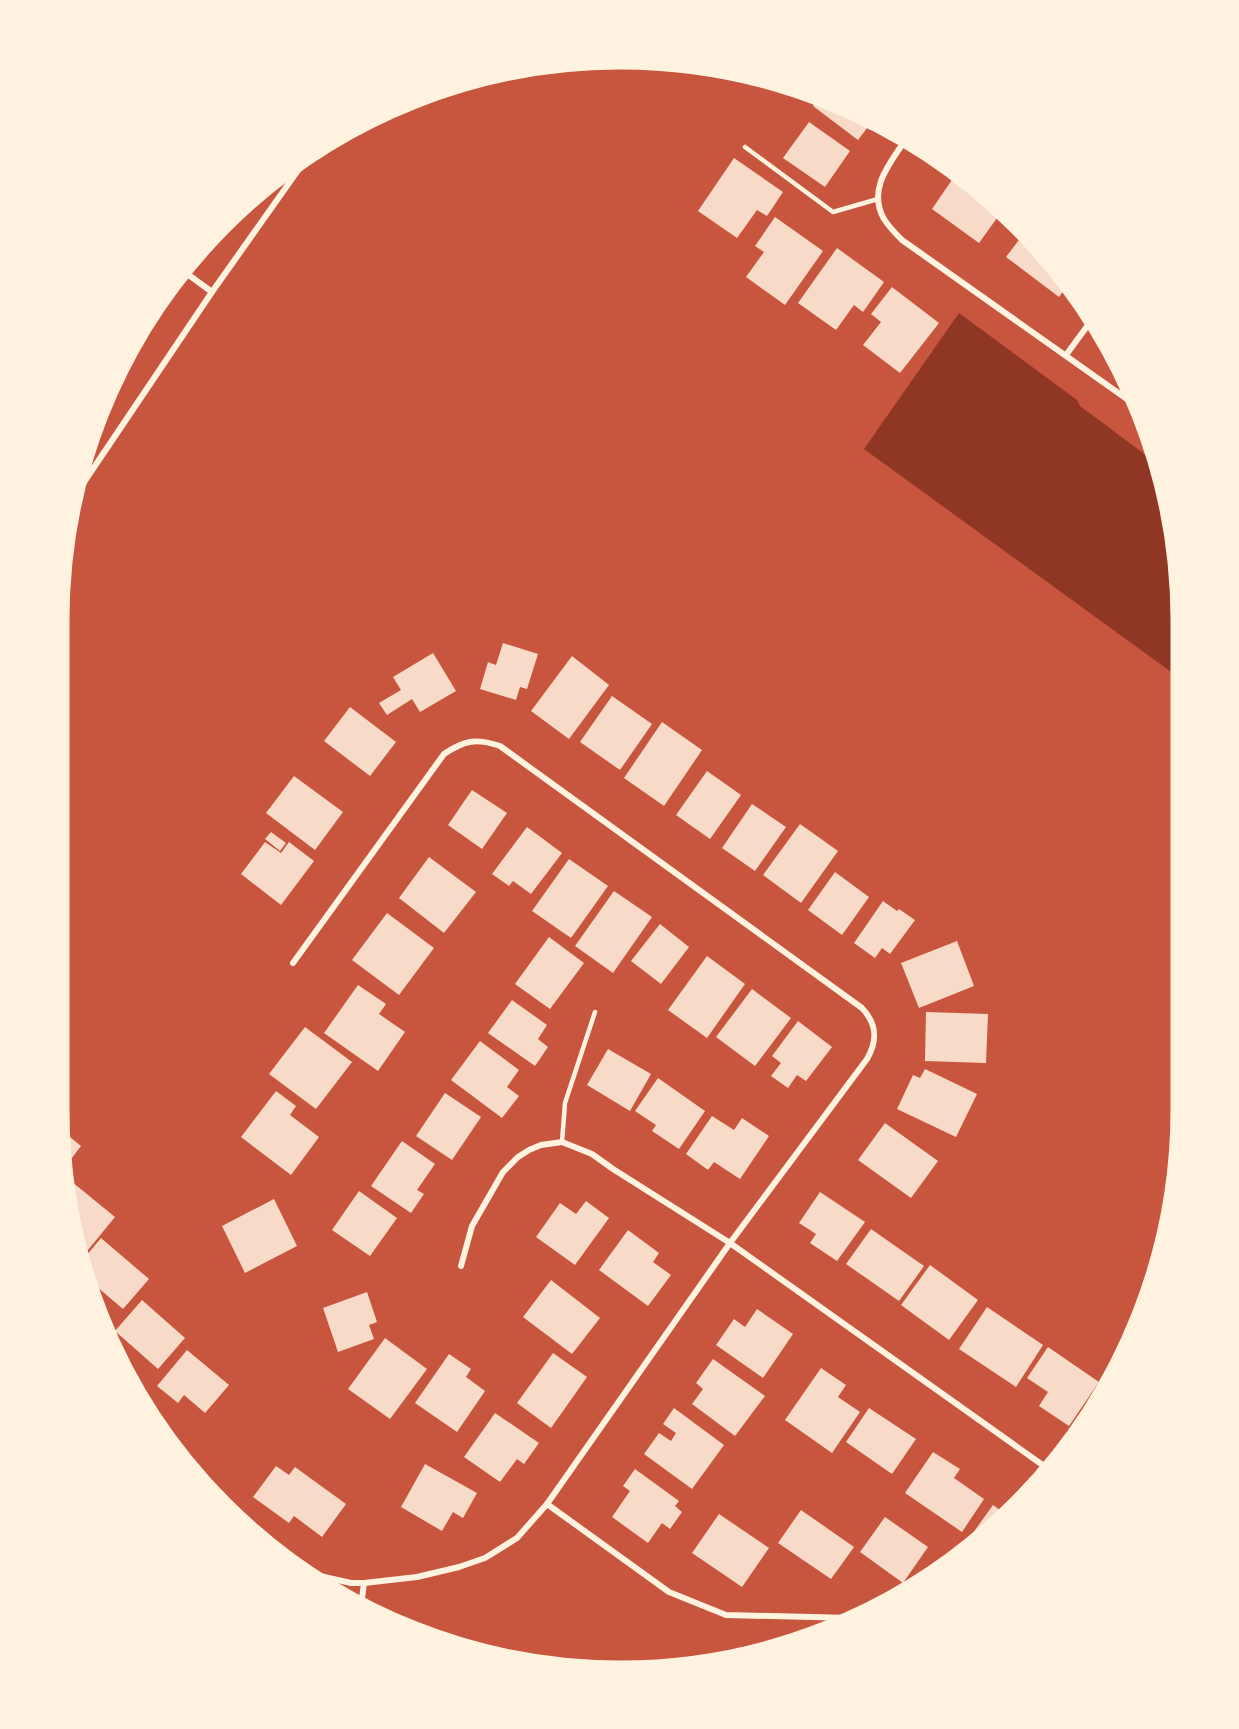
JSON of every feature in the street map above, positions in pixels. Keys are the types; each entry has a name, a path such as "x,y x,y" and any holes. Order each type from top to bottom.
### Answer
{"street":[{"path":"902,145 882,175 878,199 884,219 902,240 1124,397"},
{"path":"85,480 212,292 296,173"},
{"path":"189,275 212,292"},
{"path":"1066,355 1087,327"},
{"path":"293,963 444,754 458,745 471,741 486,741 500,746 862,1008 873,1024 875,1042 867,1059 730,1243 547,1504 517,1538 485,1558 441,1572 364,1583 351,1583 328,1578"},
{"path":"461,1266 471,1227 503,1172 529,1150 541,1145 561,1142 592,1154 730,1243 1042,1465"},
{"path":"547,1504 669,1592 726,1615 834,1618"},
{"path":"362,1598 364,1583"}],"lane":[{"path":"745,147 833,212 878,199"},
{"path":"561,1142 565,1102 595,1011"}],"shaded area":[{"path":"959,313 1077,400 1080,406 1146,455 1161,512 1167,547 1172,620 1172,673 864,449"}],"building":[{"path":"815,104 868,126 858,140 813,106"},
{"path":"809,122 850,151 825,187 783,158"},
{"path":"734,158 783,192 767,216 757,210 737,238 698,211"},
{"path":"952,179 997,217 979,243 932,209"},
{"path":"775,217 823,251 785,305 746,277 764,252 755,246"},
{"path":"1019,239 1063,292 1059,297 1006,257"},
{"path":"837,248 884,282 863,312 854,305 836,330 798,303"},
{"path":"892,287 939,323 900,373 863,345 881,322 871,314"},
{"path":"503,643 538,654 527,689 520,687 516,700 480,689 488,662 496,665"},
{"path":"433,653 456,691 420,712 412,699 387,715 379,703 401,690 393,677"},
{"path":"572,656 609,685 569,739 531,711"},
{"path":"612,696 652,724 620,770 580,742"},
{"path":"350,707 396,742 370,776 324,741"},
{"path":"662,722 702,750 664,806 624,778"},
{"path":"707,771 741,795 710,839 676,815"},
{"path":"294,776 343,812 315,850 266,813"},
{"path":"472,790 507,813 482,849 448,825"},
{"path":"752,804 786,827 755,871 722,848"},
{"path":"800,824 838,851 801,903 763,875"},
{"path":"527,827 562,853 531,894 513,881 509,886 492,874"},
{"path":"271,832 286,843 280,851 265,839"},
{"path":"265,842 281,853 289,842 314,861 281,905 241,874"},
{"path":"429,857 476,892 444,933 399,898"},
{"path":"569,859 608,886 571,938 532,911"},
{"path":"835,872 869,897 842,935 808,910"},
{"path":"614,891 652,917 613,973 575,946"},
{"path":"883,901 915,920 890,954 882,948 875,958 854,943"},
{"path":"387,913 434,948 399,995 352,960"},
{"path":"660,924 689,947 661,984 631,961"},
{"path":"549,937 584,963 550,1009 515,984"},
{"path":"957,941 974,986 919,1008 901,963"},
{"path":"707,956 745,984 707,1038 668,1010"},
{"path":"358,985 386,1004 379,1014 405,1032 378,1071 324,1033"},
{"path":"752,989 791,1018 755,1066 716,1037"},
{"path":"512,1000 547,1025 538,1039 548,1047 535,1066 488,1033"},
{"path":"926,1012 988,1014 986,1063 925,1061"},
{"path":"798,1021 832,1047 806,1081 797,1075 788,1088 771,1076 781,1063 772,1056"},
{"path":"305,1027 352,1062 316,1109 269,1074"},
{"path":"480,1041 519,1070 507,1087 519,1096 502,1118 451,1080"},
{"path":"608,1049 651,1074 630,1111 587,1085"},
{"path":"925,1069 977,1094 956,1137 897,1109 913,1075 920,1078"},
{"path":"658,1078 705,1111 679,1149 652,1131 656,1125 635,1111"},
{"path":"276,1091 296,1106 290,1115 319,1137 291,1175 241,1137"},
{"path":"445,1093 481,1117 452,1160 416,1136"},
{"path":"712,1116 734,1130 742,1118 769,1136 740,1179 714,1162 708,1170 686,1154"},
{"path":"885,1123 938,1161 911,1198 858,1160"},
{"path":"69,1136 81,1146 70,1160"},
{"path":"402,1141 435,1164 417,1190 424,1194 411,1213 371,1186"},
{"path":"72,1182 115,1217 86,1252"},
{"path":"359,1191 397,1218 370,1256 332,1230"},
{"path":"820,1192 865,1222 837,1261 810,1243 816,1234 799,1223"},
{"path":"274,1199 297,1246 245,1273 222,1226"},
{"path":"586,1201 609,1218 575,1265 536,1237 560,1203 576,1214"},
{"path":"871,1229 924,1266 899,1301 846,1264"},
{"path":"628,1230 659,1253 653,1262 671,1275 648,1306 599,1270"},
{"path":"101,1238 149,1279 123,1309 97,1287 87,1255"},
{"path":"930,1265 978,1300 949,1340 901,1305"},
{"path":"551,1280 600,1318 572,1354 523,1317"},
{"path":"367,1292 377,1322 369,1325 374,1339 338,1352 323,1308"},
{"path":"142,1300 185,1338 158,1369 115,1331"},
{"path":"987,1307 1043,1345 1016,1387 959,1349"},
{"path":"757,1309 793,1334 763,1378 716,1345 734,1319 745,1327"},
{"path":"385,1338 427,1369 390,1419 348,1389"},
{"path":"1048,1347 1099,1382 1069,1426 1039,1406 1048,1392 1027,1378"},
{"path":"187,1350 229,1385 205,1413 184,1395 178,1403 157,1386"},
{"path":"553,1353 587,1377 551,1428 517,1403"},
{"path":"449,1354 471,1369 466,1377 485,1391 457,1432 415,1403"},
{"path":"713,1359 765,1396 735,1436 692,1404 703,1389 696,1383"},
{"path":"821,1368 846,1385 838,1397 860,1412 832,1453 785,1420"},
{"path":"674,1408 724,1445 692,1489 644,1454 659,1433 671,1441 676,1433 663,1424"},
{"path":"869,1408 916,1439 892,1474 846,1442"},
{"path":"495,1413 539,1443 524,1464 517,1459 500,1482 464,1457"},
{"path":"933,1452 960,1469 954,1478 984,1499 962,1532 905,1493"},
{"path":"425,1464 477,1493 463,1518 453,1512 442,1531 401,1507"},
{"path":"276,1466 289,1475 295,1467 346,1504 322,1537 294,1516 289,1523 253,1497"},
{"path":"635,1469 679,1501 675,1506 682,1512 670,1529 662,1523 648,1543 612,1517 630,1491 623,1486"},
{"path":"993,1505 1000,1510 983,1525 973,1534"},
{"path":"801,1510 854,1547 831,1579 778,1543"},
{"path":"719,1514 769,1548 742,1587 692,1553"},
{"path":"885,1517 928,1547 903,1583 860,1552"}]}
